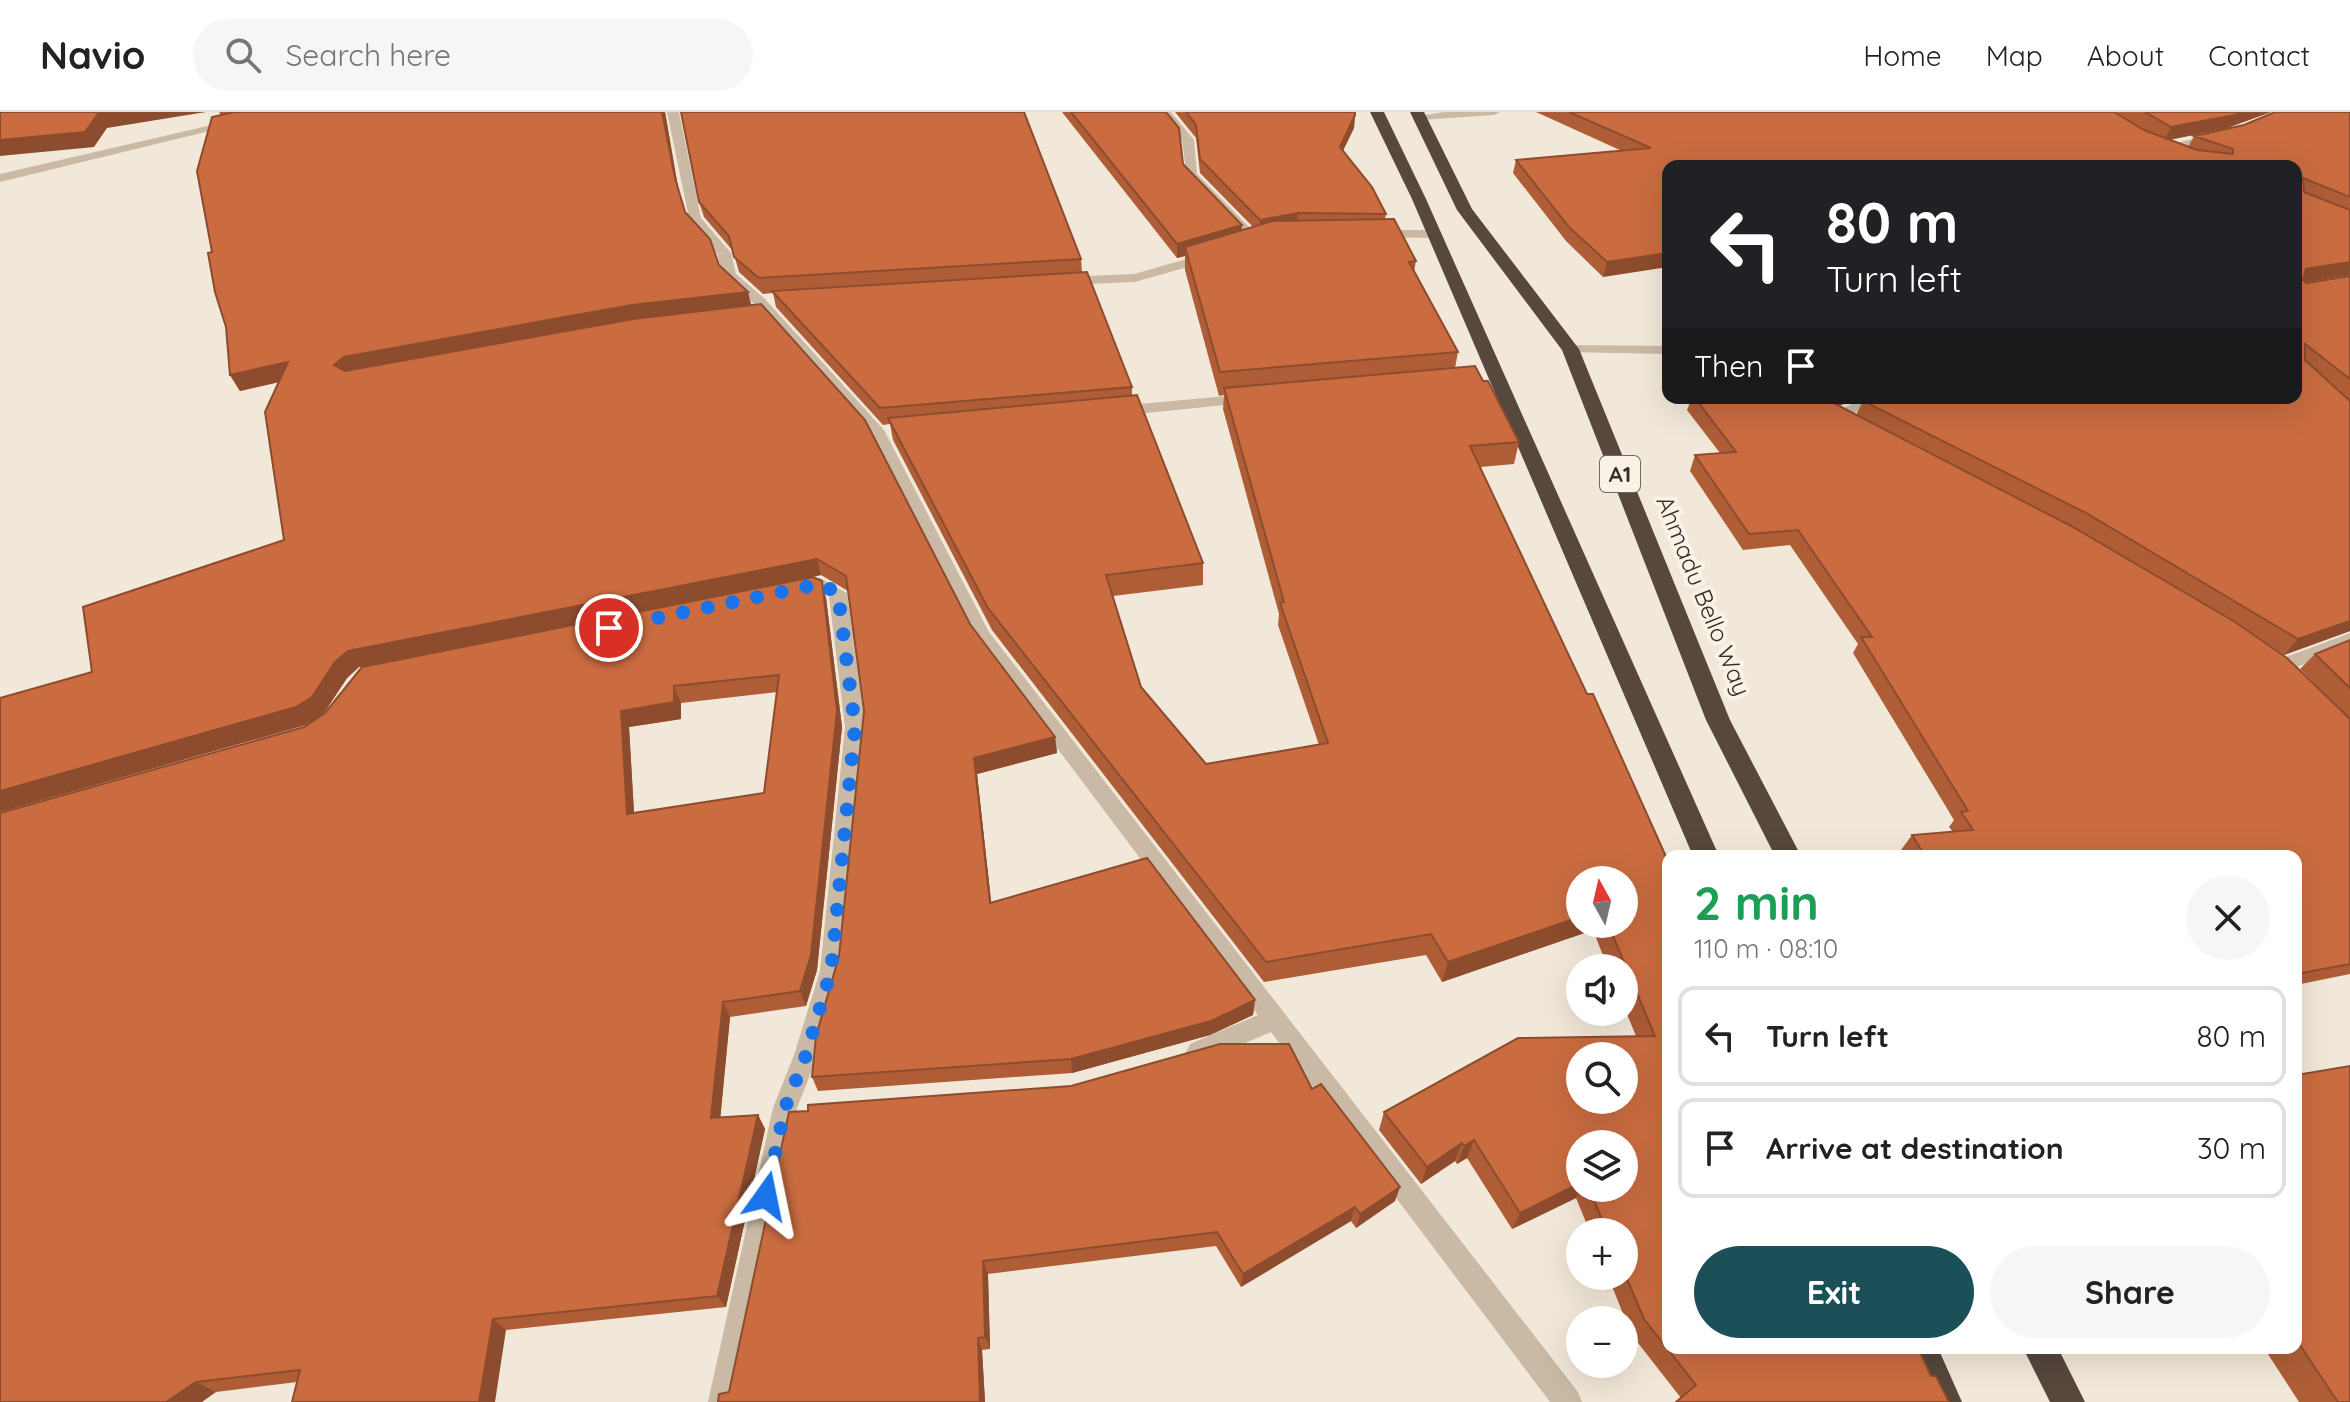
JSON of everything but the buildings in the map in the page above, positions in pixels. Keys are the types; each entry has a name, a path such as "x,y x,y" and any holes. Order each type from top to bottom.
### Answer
{"highway":[{"path":"1377,112 1434,234 1489,378 1703,850"},
{"name":"Ahmadu Bello Way","path":"1418,114 1465,210 1570,349 1718,720 1785,850"},
{"path":"1924,1354 1945,1402"},
{"path":"2043,1354 2068,1402"}],"street":[{"path":"0,178 282,112"},
{"path":"673,112 695,221 721,244 730,275 886,432 981,635 1568,1402"},
{"path":"1165,112 1188,140 1191,175 1241,246"},
{"path":"1418,114 1494,112"},
{"path":"2161,148 2231,134"},
{"path":"2149,141 2188,156"},
{"path":"1358,234 1434,234"},
{"path":"1039,283 1135,278 1270,237"},
{"path":"1570,349 1662,350"},
{"path":"1100,413 1259,398"},
{"path":"1858,404 1832,412 1865,428"},
{"path":"722,1402 785,1108 806,1055 831,971 855,727 838,593 820,584 774,595"},
{"path":"2301,685 2275,661 2350,639"},
{"path":"1176,1058 1215,1048 1275,1019"},
{"path":"785,1108 815,1106"}],"route":[{"path":"609,628 761,599 820,584 838,593 855,727 843,823 831,971 806,1055 785,1108 766,1196"}]}
